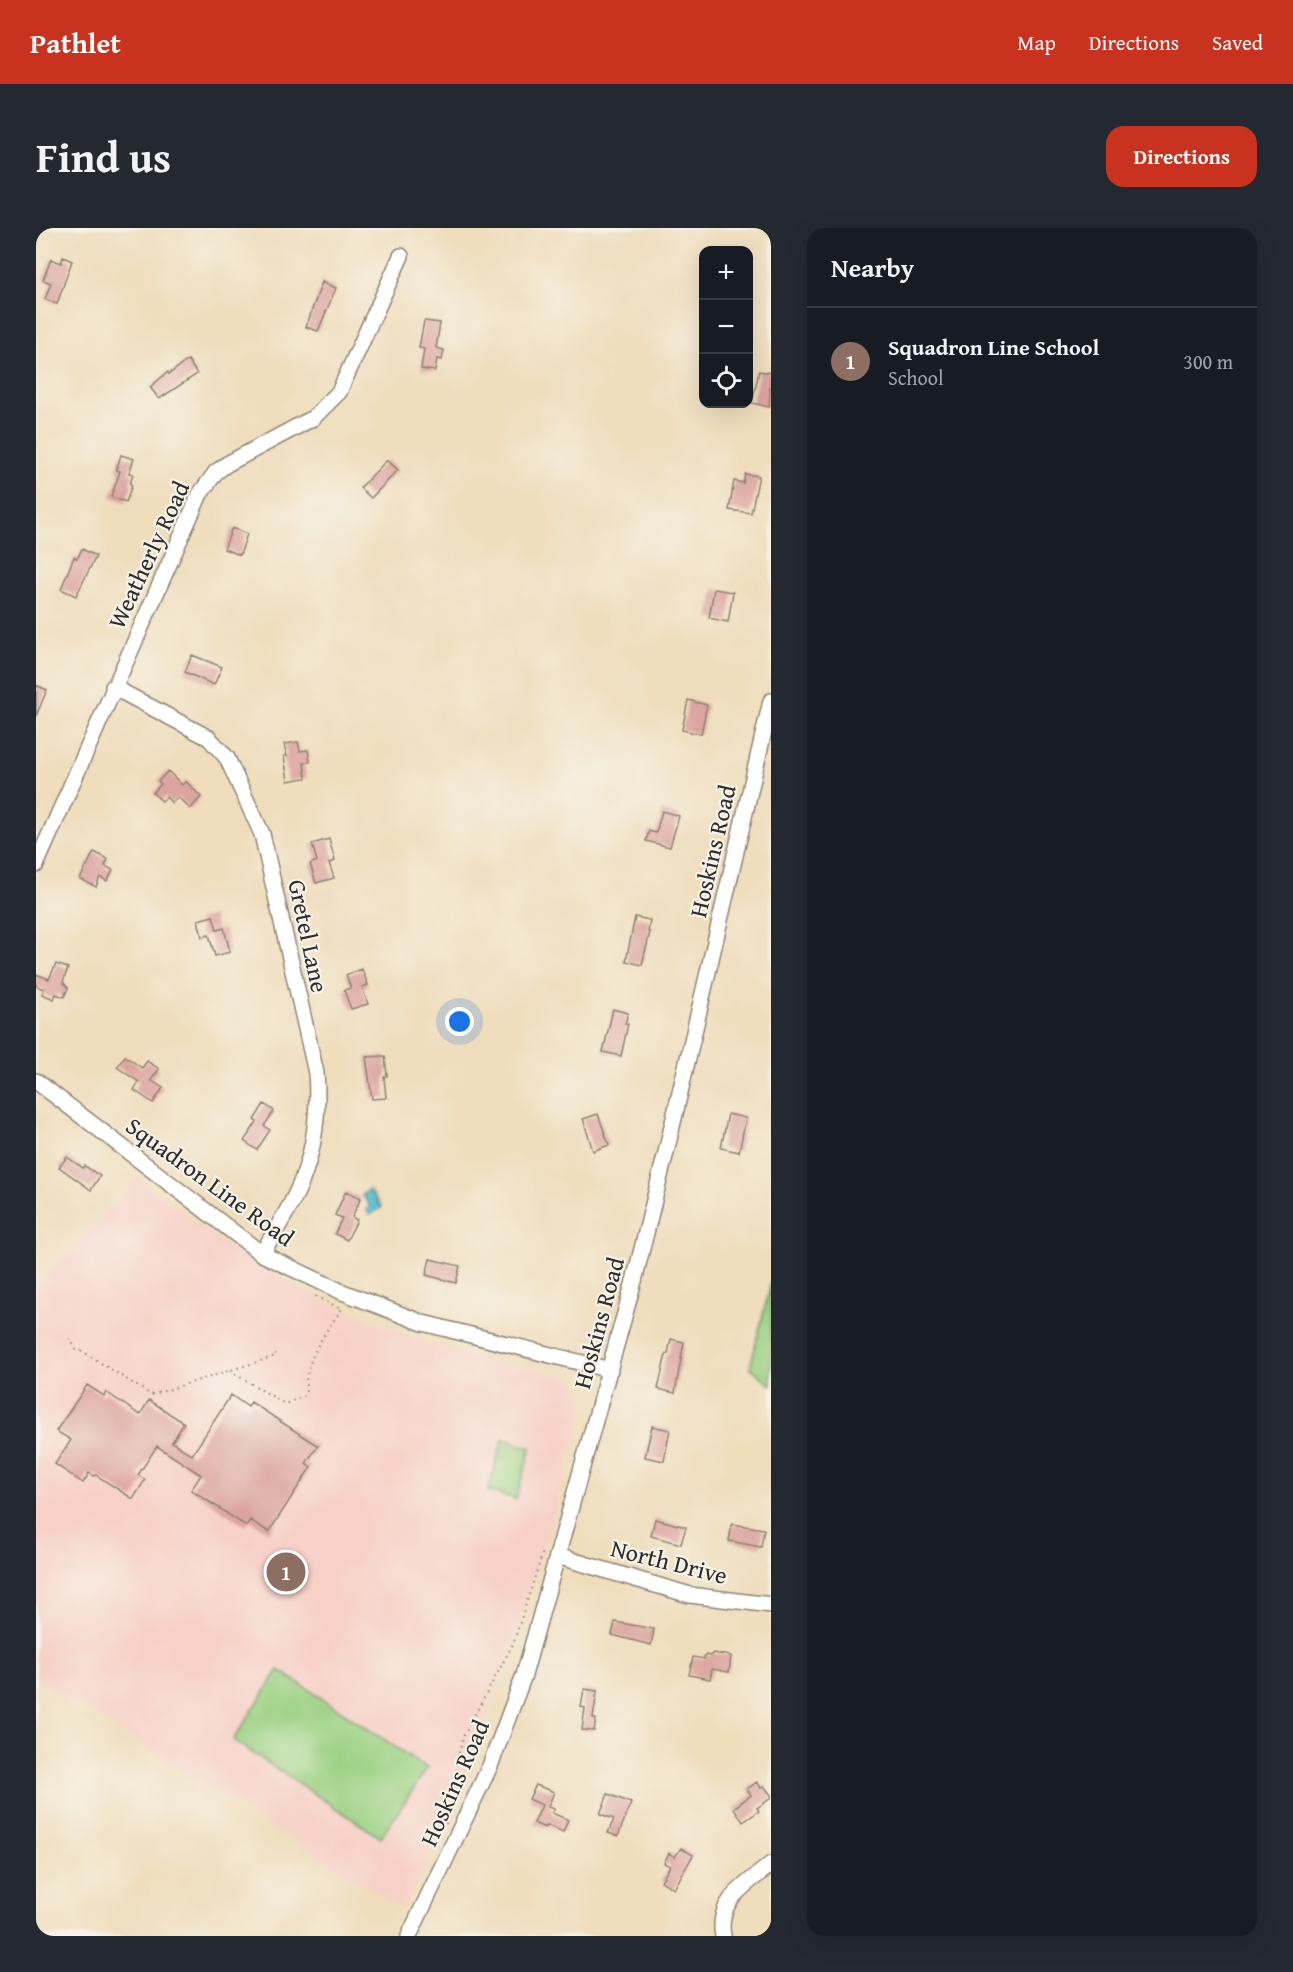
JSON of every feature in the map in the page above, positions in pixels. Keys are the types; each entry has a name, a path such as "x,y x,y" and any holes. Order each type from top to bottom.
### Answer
{"street":[{"name":"Weatherly Road","path":"36,865 200,494 216,472 226,464 313,418 339,392 401,256"},
{"name":"Gretel Lane","path":"113,687 209,738 227,758 262,834 316,1072 318,1098 312,1145 300,1185 262,1254"},
{"name":"Hoskins Road","path":"409,1936 490,1766 524,1675 550,1554 610,1370 669,1144 771,701"},
{"name":"Squadron Line Road","path":"38,1086 262,1254 339,1291 423,1323 610,1370"},
{"name":"North Drive","path":"550,1554 690,1595 771,1605"},
{"path":"723,1936 720,1924 726,1904 771,1864"}],"path":[{"path":"230,1371 285,1404 306,1395 305,1383 311,1358 342,1309 315,1296"},
{"path":"70,1338 76,1350 82,1350 152,1395 276,1356 273,1349"},
{"path":"446,1824 464,1735 513,1644 550,1554"}],"shaded area":[{"path":"137,1178 229,1247 279,1277 332,1304 386,1328 442,1347 499,1363 567,1376 580,1388 583,1407 551,1526 522,1617 473,1751 437,1839 404,1909 36,1678 36,1287"}],"green space":[{"path":"771,1283 771,1385 750,1367"},
{"path":"503,1439 531,1448 516,1499 488,1491"},
{"path":"279,1670 427,1768 381,1838 233,1740"}],"water":[{"path":"369,1190 382,1207 370,1215 366,1210 370,1206 362,1195"}],"building":[{"path":"63,257 72,261 57,304 45,299 51,283 43,280 51,259 61,263"},
{"path":"322,282 336,288 318,331 306,327"},
{"path":"424,321 440,323 436,348 444,350 442,360 437,359 435,371 421,369 424,349 419,348"},
{"path":"188,360 197,374 159,399 150,387 168,372 169,374"},
{"path":"759,371 771,373 769,407 753,403"},
{"path":"121,455 134,459 129,473 133,474 130,484 132,485 126,502 111,497 120,471 116,470"},
{"path":"387,460 398,470 371,498 360,488"},
{"path":"745,474 759,476 751,513 729,510 734,481 743,483"},
{"path":"232,528 247,534 240,555 224,549"},
{"path":"82,549 96,556 76,596 61,589 74,557 77,559"},
{"path":"714,589 733,592 728,622 709,618"},
{"path":"192,655 222,667 214,685 185,672"},
{"path":"36,685 47,690 36,716"},
{"path":"688,700 707,705 701,734 682,730"},
{"path":"298,742 300,751 308,750 310,762 304,763 306,778 288,781 284,744"},
{"path":"168,771 182,785 186,781 201,797 190,809 178,797 172,803 166,797 162,801 153,793 161,784 158,781"},
{"path":"662,811 679,816 670,847 646,841 649,831 656,833"},
{"path":"329,839 335,861 329,863 334,878 316,883 310,864 317,861 312,844"},
{"path":"94,852 108,859 105,866 113,870 107,881 100,877 96,887 80,879"},
{"path":"213,916 217,930 224,928 230,952 215,956 209,935 202,937 198,920"},
{"path":"635,917 650,920 648,932 650,932 642,965 626,961"},
{"path":"56,964 68,968 63,982 68,988 64,997 56,994 54,999 42,994 44,989 36,986 36,974 49,979"},
{"path":"362,969 368,985 362,987 368,1004 351,1009 344,990 351,988 346,975"},
{"path":"613,1009 628,1013 621,1056 603,1052"},
{"path":"125,1056 142,1068 147,1061 159,1069 151,1080 163,1088 153,1103 134,1090 139,1082 117,1067"},
{"path":"385,1056 386,1098 372,1099 366,1057"},
{"path":"264,1104 274,1111 264,1126 270,1130 257,1150 244,1141 257,1122 254,1120"},
{"path":"598,1114 609,1145 593,1151 583,1119"},
{"path":"728,1114 746,1118 739,1152 721,1148"},
{"path":"67,1157 100,1176 91,1190 59,1167"},
{"path":"346,1191 361,1198 352,1217 357,1220 347,1240 335,1234 342,1218 335,1215"},
{"path":"430,1259 460,1266 456,1283 426,1275"},
{"path":"671,1339 684,1342 675,1393 658,1389"},
{"path":"87,1385 104,1396 106,1392 140,1415 149,1400 184,1423 172,1442 192,1455 231,1395 248,1407 251,1402 318,1446 306,1463 311,1467 269,1532 250,1520 246,1526 191,1490 201,1475 157,1446 138,1475 145,1480 133,1499 96,1475 89,1473 83,1483 55,1464 71,1440 56,1431"},
{"path":"652,1426 670,1430 664,1461 645,1457"},
{"path":"655,1519 686,1527 681,1544 651,1536"},
{"path":"732,1524 764,1529 761,1547 729,1541"},
{"path":"615,1622 654,1629 651,1645 612,1635"},
{"path":"713,1653 731,1656 729,1672 712,1669 710,1679 689,1675 693,1657 704,1659 705,1655 710,1656"},
{"path":"584,1689 597,1691 593,1719 596,1719 594,1731 582,1730 585,1708 581,1707"},
{"path":"757,1782 761,1788 764,1786 771,1798 757,1808 759,1811 743,1822 734,1808 751,1795 747,1789"},
{"path":"536,1785 554,1792 548,1807 554,1809 552,1813 568,1820 563,1832 547,1825 545,1828 534,1823 542,1805 529,1799"},
{"path":"608,1794 631,1803 618,1836 608,1833 614,1819 600,1814"},
{"path":"681,1848 693,1855 674,1889 661,1881 670,1866 664,1863 669,1853 675,1857"}],"place":[{"name":"Squadron Line School","path":"286,1572"}]}
